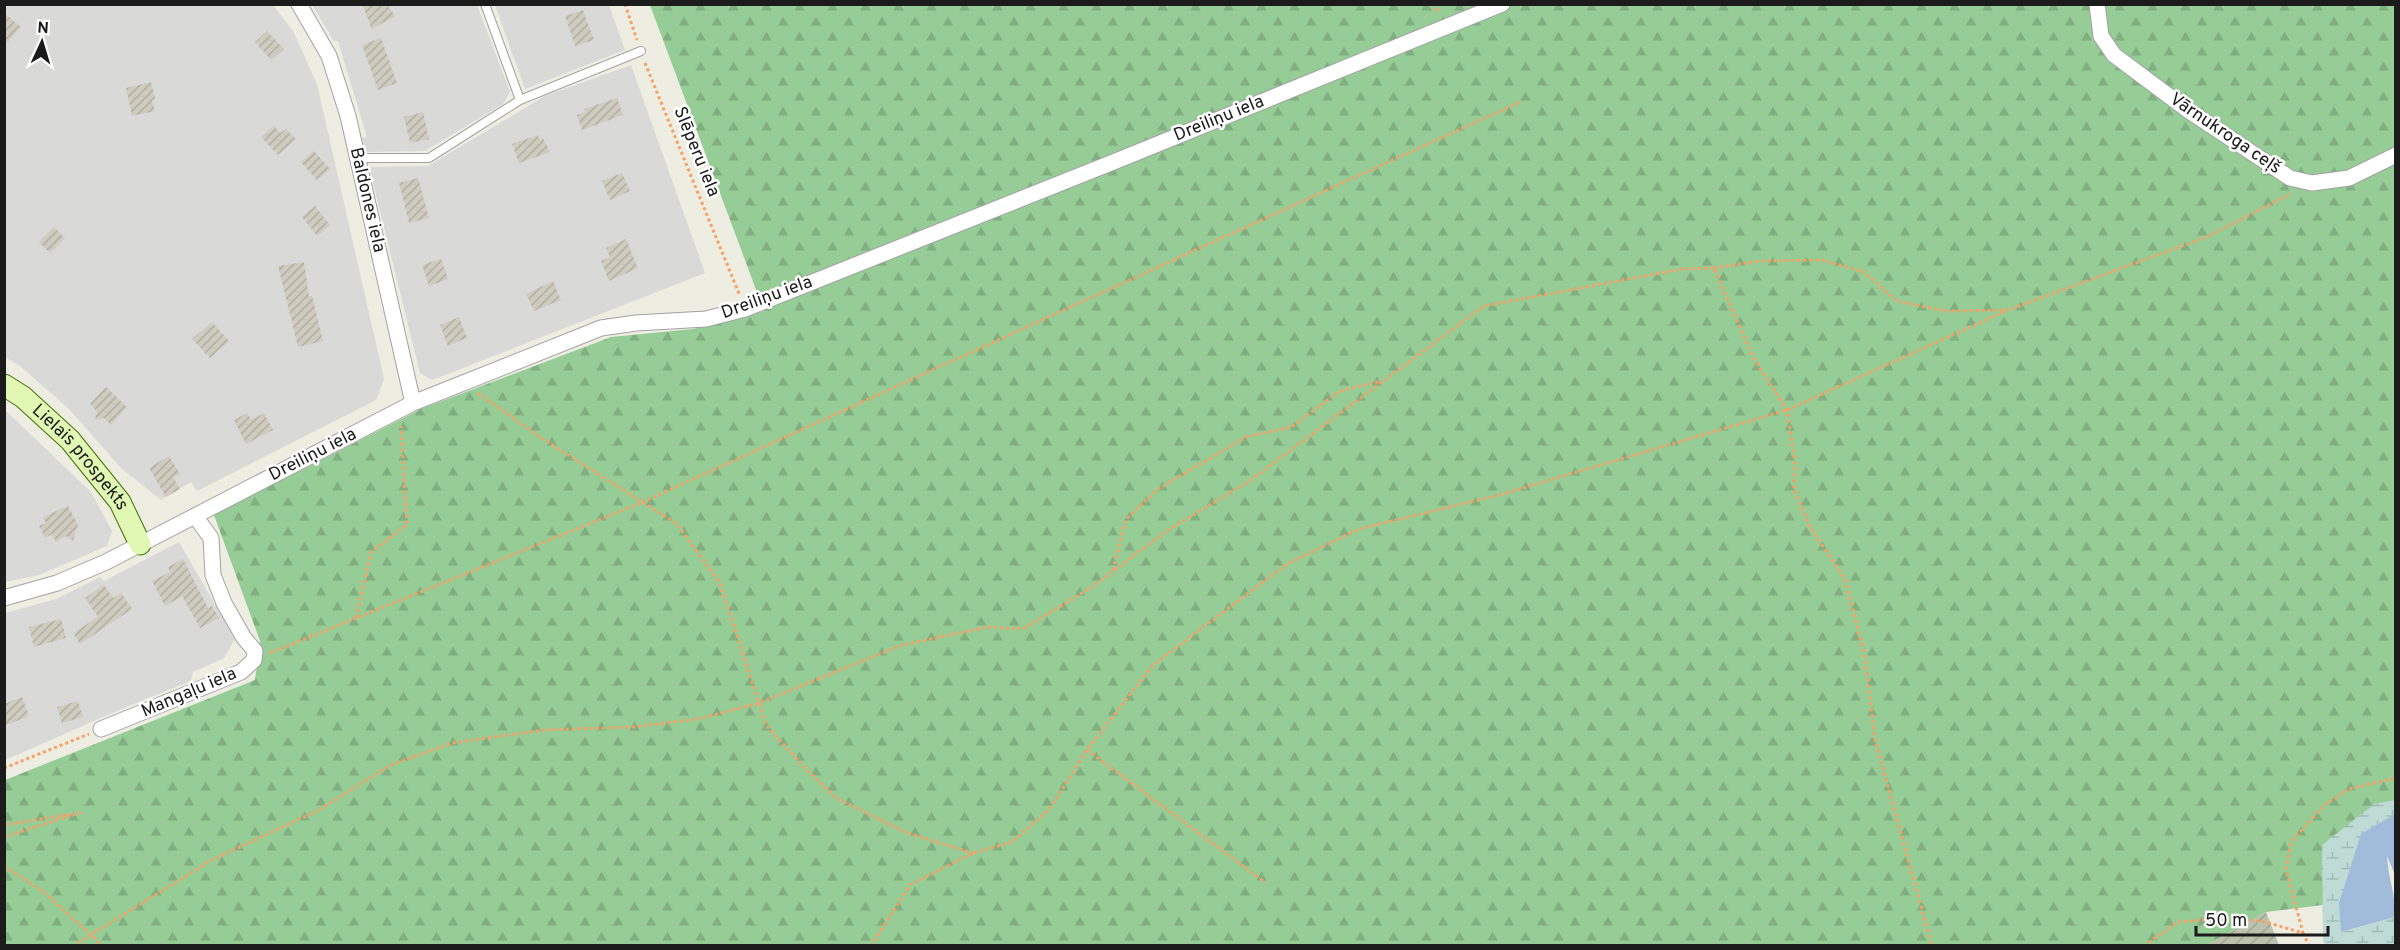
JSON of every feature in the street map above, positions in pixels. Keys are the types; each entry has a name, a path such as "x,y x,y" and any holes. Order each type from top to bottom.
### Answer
{"street":[{"name":"Baldones iela","path":"299,4 329,56 348,117 406,406"},
{"name":"Dreiliņu iela","path":"4,598 57,583 140,544 406,406 601,328 636,323 706,319 745,309 1502,4"},
{"name":"Vārnukroga ceļš","path":"2097,4 2102,36 2114,55 2188,111 2290,178 2312,183 2349,178 2396,155"},
{"name":"Lielais prospekts","path":"4,385 23,397 70,440 120,502 140,544"},
{"name":"Mangaļu iela","path":"101,729 241,672 254,660 255,651 244,638 224,603 213,575 211,538 195,516"}],"lane":[{"path":"485,4 520,100"},
{"path":"357,158 429,158 520,100 641,51"}],"path":[{"name":"Slēperu iela","path":"625,4 641,51 745,309"},
{"path":"254,660 643,502 1520,102"},
{"path":"871,945 910,885 973,853 1012,842 1049,810 1087,750 1153,665 1287,564 1359,529 1499,495 1788,410 2008,310 2209,236 2312,183"},
{"path":"73,945 210,861 319,810 391,765 452,743 544,730 632,727 698,719 759,703 902,645 988,627 1023,628 1092,587 1168,530 1248,482 1484,306 1682,269 1714,268 1759,261 1822,260 1864,272 1897,301 1945,311 2008,310"},
{"path":"1714,268 1754,359 1788,410 1795,460 1794,490 1809,527 1845,579 1864,657 1875,739 1932,945"},
{"path":"1113,571 1126,519 1158,489 1246,436 1291,427 1340,391 1384,381"},
{"path":"464,384 543,439 677,524 720,583 766,725 836,798 907,833 973,853"},
{"path":"356,619 371,552 407,525 406,406"},
{"path":"4,768 101,729"},
{"path":"1087,750 1266,883"},
{"path":"2309,945 2303,933 2286,869 2291,842 2323,806 2349,789 2396,778"},
{"path":"4,825 82,812 4,837"},
{"path":"4,866 44,892 103,945"},
{"path":"2144,945 2178,922 2216,919 2262,921 2303,933"}],"shaded area":[{"path":"4,5 273,5 293,31 317,84 384,379 376,400 197,491 191,482 161,500 121,468 69,409 20,366 5,357"},
{"path":"312,5 477,5 510,92 503,104 425,151 366,152 362,138 367,137 338,41 334,41"},
{"path":"495,5 609,5 625,50 525,89"},
{"path":"631,65 705,273 432,380 420,373 369,167 428,166 545,96"},
{"path":"4,409 91,492 112,531 107,546 39,575 5,582"},
{"path":"179,542 235,639 224,658 193,672 191,681 5,760 5,613 56,599 100,577 104,581"},
{"path":"2266,912 2279,945 2205,946"}],"green space":[{"path":"650,5 2395,5 2395,814 2361,834 2339,903 2266,912 2205,946 5,946 5,780 255,680 260,641 214,515 421,409 611,337 693,329 764,311"},
{"path":"2395,800 2395,814 2361,834 2342,932 2395,917 2395,945 2325,945 2323,941 2322,845 2374,804"}],"water":[{"path":"2395,814 2395,875 2387,856 2395,917 2341,932 2339,903 2361,834"}],"building":[{"path":"362,4 387,4 395,16 372,29"},
{"path":"583,10 594,40 575,46 565,16"},
{"path":"4,13 21,27 4,46"},
{"path":"267,31 284,49 271,60 255,42"},
{"path":"381,38 397,83 378,90 362,45"},
{"path":"151,82 155,111 132,116 126,88"},
{"path":"617,98 623,115 582,130 577,115 586,112 584,109"},
{"path":"423,112 429,139 410,143 404,117"},
{"path":"274,126 280,133 286,129 296,139 278,155 261,137"},
{"path":"538,135 539,139 543,138 550,152 519,163 512,144"},
{"path":"314,151 330,169 317,180 301,162"},
{"path":"622,173 630,191 610,200 602,181"},
{"path":"418,178 429,218 409,223 399,183"},
{"path":"315,206 330,225 317,236 302,217"},
{"path":"54,227 65,238 50,253 39,242"},
{"path":"626,239 638,268 609,281 601,261 610,257 606,248"},
{"path":"441,259 448,279 429,286 422,265"},
{"path":"304,262 309,296 312,296 323,341 298,347 278,266"},
{"path":"553,281 561,300 534,311 526,294"},
{"path":"459,317 467,338 448,346 440,325"},
{"path":"212,322 229,341 210,358 192,339"},
{"path":"106,387 127,407 111,425 104,418 95,420 97,411 90,404"},
{"path":"247,413 251,420 264,413 273,430 246,444 234,420"},
{"path":"169,456 180,474 173,477 180,489 166,497 149,468"},
{"path":"68,506 78,525 73,541 66,536 56,542 52,534 45,538 39,526 46,523 43,517"},
{"path":"183,559 208,608 212,606 219,618 200,628 182,596 165,606 152,581 170,572 168,567"},
{"path":"104,585 113,598 121,593 132,609 80,644 73,633 98,617 85,598"},
{"path":"61,619 66,638 34,647 29,627"},
{"path":"22,697 29,716 4,726 4,704"},
{"path":"78,701 83,717 62,723 57,707"}]}
